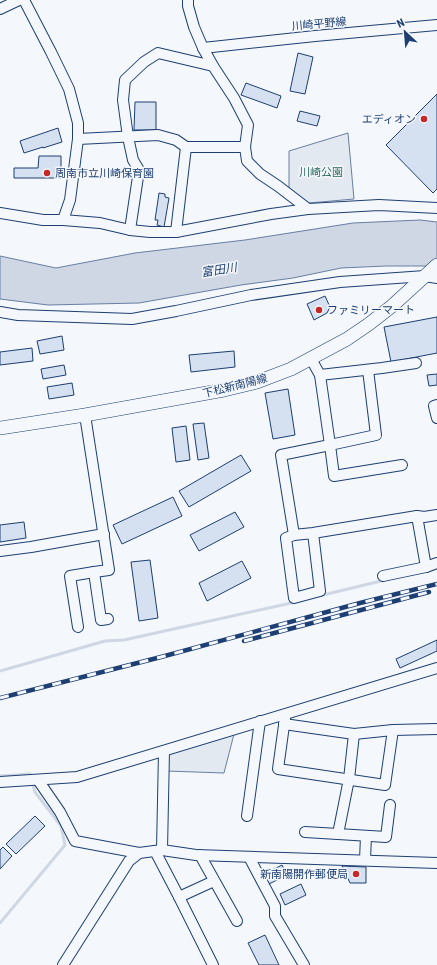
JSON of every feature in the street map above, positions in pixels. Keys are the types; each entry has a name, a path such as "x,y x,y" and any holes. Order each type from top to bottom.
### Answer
{"main road":[{"name":"下松新南陽線","path":"0,428 85,415 224,390 257,382 291,369 347,339 369,324 433,272"}],"street":[{"path":"0,9 20,0"},
{"path":"24,0 69,89 78,124 78,140 70,200 63,220"},
{"path":"188,0 188,6 194,26 203,48 234,98 248,125 245,147 247,161 260,174 308,209"},
{"name":"川崎平野線","path":"203,48 315,36 437,26"},
{"path":"130,230 139,170 133,160 128,137 123,100 125,80 144,62 158,53 213,66"},
{"path":"78,140 158,135 176,140 186,147 245,147"},
{"path":"176,232 186,147"},
{"path":"0,213 43,220 100,223 130,230 176,232 271,214 308,209 379,205 437,208"},
{"path":"0,312 18,315 132,319 251,296 340,282 433,272"},
{"path":"311,359 320,375 334,476 402,464"},
{"path":"320,375 416,363"},
{"path":"294,535 281,455 330,446 376,435 368,370"},
{"path":"437,405 434,406 437,418"},
{"path":"78,627 70,576 109,570 85,415"},
{"path":"313,533 320,591 294,598 286,538 294,535 417,516 424,517 437,515"},
{"path":"417,516 426,567"},
{"path":"0,551 104,534"},
{"path":"383,576 426,567 437,563"},
{"path":"94,572 101,620 108,619"},
{"path":"0,782 77,777 260,721 284,719 437,668"},
{"path":"284,719 354,734 392,730 437,729"},
{"path":"284,719 278,769 385,785 392,730"},
{"path":"248,816 260,721"},
{"path":"338,834 349,779 354,734"},
{"path":"164,751 158,851 213,965"},
{"path":"38,780 60,812 75,841 139,853 158,851 200,855 437,863"},
{"path":"305,832 386,837 390,805"},
{"path":"365,860 366,836"},
{"path":"63,965 129,860 139,853"},
{"path":"200,855 237,921"},
{"path":"249,857 275,906 275,916 304,965"},
{"path":"179,897 214,881"}],"green space":[{"name":"川崎公園","path":"348,133 354,199 309,203 289,190 289,151"},
{"path":"234,734 224,773 166,771 167,753"}],"water":[{"name":"富田川","path":"420,220 437,222 437,267 386,266 341,268 293,278 241,285 139,303 48,305 0,299 0,256 56,268 135,253 245,240 353,223"}],"building":[{"path":"298,53 313,57 305,94 290,91"},
{"path":"246,83 281,96 277,108 241,95"},
{"name":"エディオン","path":"437,94 437,189 433,193 386,145"},
{"path":"135,102 156,102 156,130 134,130"},
{"path":"300,111 320,116 317,126 297,121"},
{"path":"58,128 62,142 24,153 20,141"},
{"path":"39,156 61,156 61,178 14,178 14,168 38,168"},
{"path":"159,193 165,194 165,197 169,198 164,227 157,225 158,220 155,220"},
{"name":"ファミリーマート","path":"325,296 330,307 327,313 314,320 307,304"},
{"path":"437,317 437,353 391,362 384,327"},
{"path":"62,336 64,350 40,354 37,341"},
{"path":"32,348 33,361 0,365 0,352"},
{"path":"234,351 235,367 191,372 189,355"},
{"path":"64,365 66,375 43,379 41,369"},
{"path":"437,374 437,385 429,386 427,375"},
{"path":"72,383 74,395 49,399 47,387"},
{"path":"288,389 295,435 273,439 265,393"},
{"path":"204,423 209,458 198,460 193,424"},
{"path":"186,426 190,460 176,462 172,428"},
{"path":"241,455 251,471 189,507 179,491"},
{"path":"173,497 182,516 122,544 113,525"},
{"path":"235,512 244,527 199,551 190,535"},
{"path":"24,522 26,538 0,542 0,525"},
{"path":"150,560 158,618 139,621 131,562"},
{"path":"242,561 251,578 207,601 199,583"},
{"path":"437,640 437,651 400,668 396,659"},
{"path":"35,816 45,826 16,854 6,844"},
{"path":"3,847 12,856 0,869 0,850"},
{"path":"282,865 287,875 267,885 262,875"},
{"path":"342,866 366,867 366,883 350,883"},
{"path":"301,884 306,895 285,905 280,894"},
{"path":"265,935 279,965 259,965 248,943"}],"waterway":[{"path":"319,596 385,580"},
{"path":"0,671 105,641 124,640 296,602"},
{"path":"0,776 30,774 35,792 61,826 65,845 0,923"}],"railway":[{"path":"0,698 437,584"},
{"path":"244,641 429,592"}],"place":[{"name":"エディオン","path":"424,119"},
{"name":"周南市立川崎保育園","path":"47,173"},
{"name":"ファミリーマート","path":"319,310"},
{"name":"新南陽開作郵便局","path":"356,874"}]}
